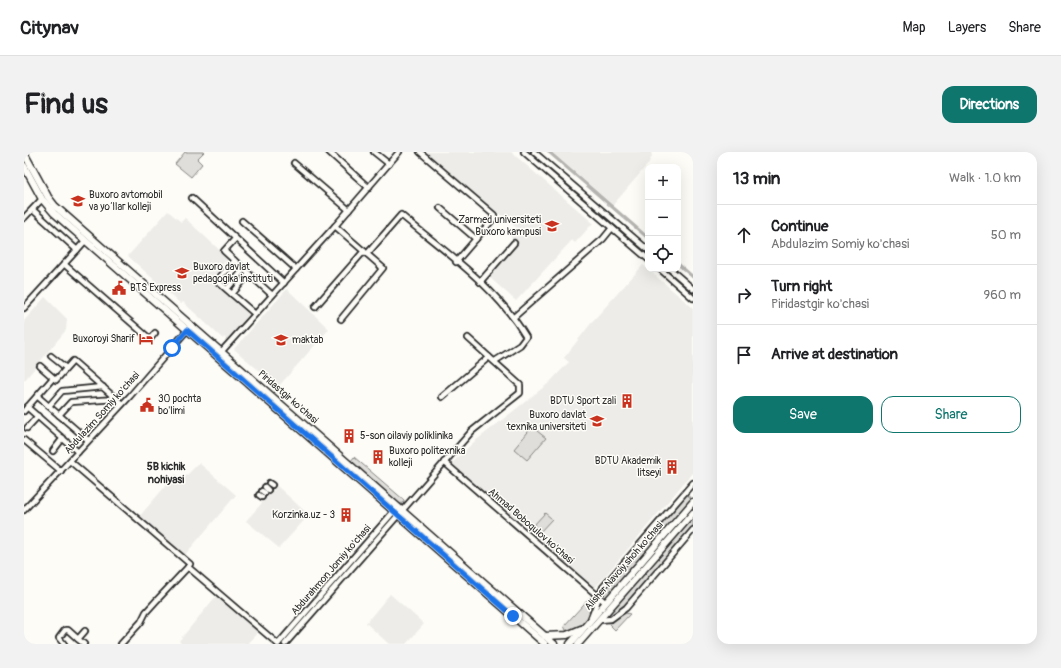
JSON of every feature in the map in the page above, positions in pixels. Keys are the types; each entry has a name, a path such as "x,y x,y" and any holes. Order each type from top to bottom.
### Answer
{"main road":[{"name":"Piridastgir ko'chasi","path":"24,153 48,197 55,206 189,328 398,511"},
{"name":"Piridastgir ko'chasi","path":"24,166 42,199 50,210 189,328 221,352 543,641 554,644"},
{"name":"Alisher Navoiy shoh ko'chasi","path":"570,644 693,502"},
{"name":"Alisher Navoiy shoh ko'chasi","path":"578,644 693,512"},
{"path":"543,641 567,635 584,628"},
{"path":"586,644 588,633"}],"street":[{"path":"329,152 369,188"},
{"path":"374,152 389,164"},
{"path":"221,352 350,210 399,152"},
{"path":"420,152 492,213 494,218 456,262"},
{"path":"524,152 645,256"},
{"path":"534,152 645,248"},
{"path":"294,163 350,210"},
{"path":"192,198 234,239 284,282"},
{"path":"24,218 42,199"},
{"path":"440,208 476,239"},
{"path":"33,210 77,250"},
{"path":"315,307 401,215 497,296 514,317 526,337 520,345 494,361"},
{"path":"242,221 296,269"},
{"path":"335,226 366,252 383,270 341,319"},
{"path":"514,317 603,239 612,228"},
{"path":"626,240 630,235"},
{"path":"234,239 224,251 272,295"},
{"path":"24,308 53,278 52,276 85,241"},
{"path":"634,247 638,242"},
{"path":"480,282 514,243"},
{"path":"234,260 217,281 255,314"},
{"path":"64,264 150,339 155,333"},
{"path":"227,289 244,269"},
{"path":"663,272 693,298"},
{"path":"674,272 693,288"},
{"path":"232,294 249,274"},
{"name":"Abdulazim Somiy ko'chasi","path":"24,510 122,404 189,328"},
{"path":"398,511 472,431 520,393 520,385 468,338"},
{"path":"51,357 65,370"},
{"path":"442,397 490,357"},
{"path":"40,366 56,380 74,360 122,404"},
{"path":"53,378 26,409 38,416 78,452"},
{"path":"49,406 62,391 103,387"},
{"path":"37,396 88,440"},
{"path":"59,415 70,402 116,399"},
{"path":"27,428 38,416"},
{"path":"52,450 63,438"},
{"path":"24,440 61,471"},
{"path":"70,461 190,564 188,566 278,644"},
{"name":"Ahmad Boboqulov ko'chasi","path":"444,462 606,603"},
{"path":"591,620 598,597 607,583 692,484"},
{"name":"Abdurahmon Jomiy ko'chasi","path":"278,644 398,511"},
{"name":"Abdurahmon Jomiy ko'chasi","path":"285,644 398,511"},
{"path":"600,620 611,619 626,608 693,530"},
{"path":"121,644 141,622 146,612 188,566"},
{"path":"64,644 59,638 65,630 68,630 84,644"},
{"path":"78,639 85,631"}],"shaded area":[{"path":"185,152 204,152 197,159 202,164 191,177 175,164"},
{"name":"Zarmed universiteti Buxoro kampusi","path":"422,152 511,152 593,223 575,243 572,240 516,301 488,276 516,242 510,236 517,228"},
{"path":"552,152 651,152 652,156 648,164 645,164 645,168 613,205"},
{"name":"Buxoro davlat pedagogika instituti","path":"168,211 181,222 185,218 228,258 222,265 224,267 213,280 250,313 227,340 224,337 223,339 183,302 181,304 128,256"},
{"name":"Buxoro davlat texnika universiteti","path":"643,265 645,267 645,272 651,272 693,308 693,472 594,589 451,464 474,442 549,383 569,362 564,358 592,322"},
{"name":"maktab","path":"287,289 329,329 278,387 234,349"},
{"path":"45,297 67,319 66,330 24,381 24,321"},
{"path":"532,427 546,438 527,460 514,449"},
{"path":"354,457 404,500 404,502 400,504 351,461"},
{"path":"199,463 236,495 183,557 138,518 176,474 182,480"},
{"path":"277,486 309,515 279,548 246,521"},
{"path":"686,494 692,499 596,610 605,587"},
{"path":"545,513 552,519 540,532 533,526"},
{"path":"693,515 693,527 652,578 627,604 616,613 606,618 606,616"},
{"path":"390,594 424,624 406,644 389,644 366,623"},
{"path":"593,594 596,596 590,615 584,623 567,632 564,626"},
{"path":"217,595 259,631 247,644 182,644 179,641"},
{"path":"626,613 630,614 615,630 608,623"}],"waterway":[{"path":"549,152 646,236"},
{"path":"681,267 693,277"}],"place":[{"name":"Buxoro avtomobil va yo‘llar kolleji","path":"78,201"},
{"name":"Zarmed universiteti Buxoro kampusi","path":"552,226"},
{"name":"Buxoro davlat pedagogika instituti","path":"182,273"},
{"name":"BTS Express","path":"119,288"},
{"name":"Buxoroyi Sharif","path":"146,339"},
{"name":"maktab","path":"281,340"},
{"name":"BDTU Sport zali","path":"627,401"},
{"name":"30 pochta bo'limi","path":"147,405"},
{"name":"Buxoro davlat texnika universiteti","path":"597,421"},
{"name":"5-son oilaviy poliklinika","path":"349,436"},
{"name":"Buxoro politexnika kolleji","path":"378,457"},
{"name":"BDTU Akademik litseyi","path":"672,467"},
{"name":"Korzinka.uz - 3","path":"346,515"}],"district":[{"name":"5B kichik nohiyasi","path":"166,472"}],"route":[{"path":"172,348 187,330 513,616"}]}
